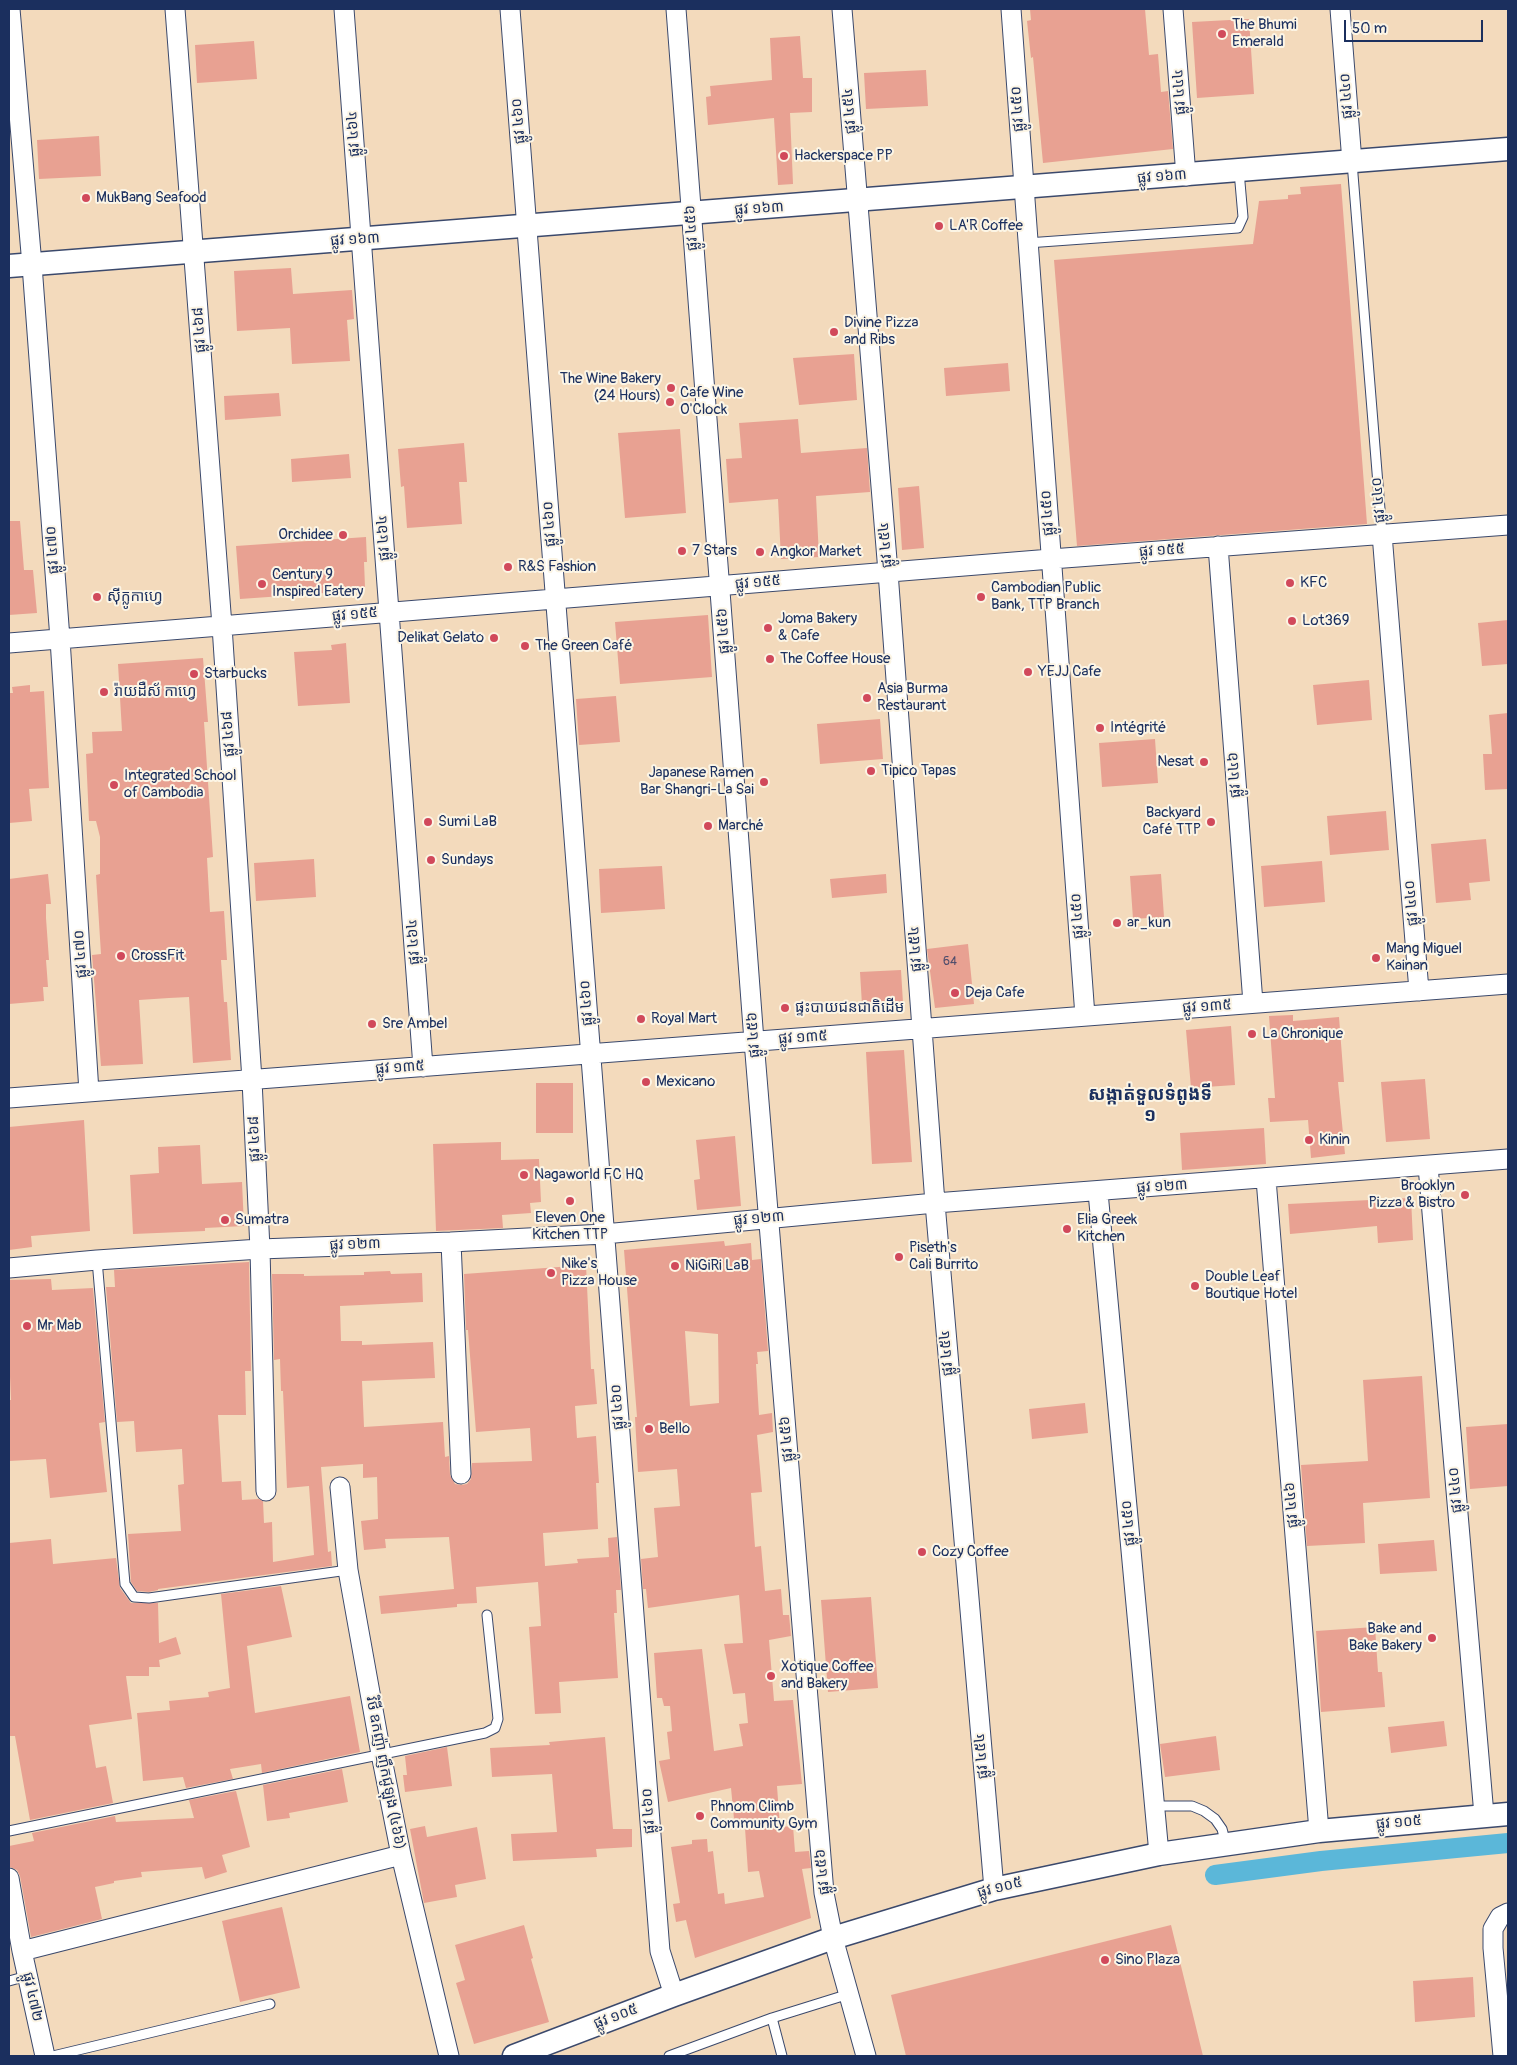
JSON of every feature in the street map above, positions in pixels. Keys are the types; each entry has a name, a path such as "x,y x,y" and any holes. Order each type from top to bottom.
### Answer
{"street":[{"name":"ផ្លូវ ៤៧០","path":"10,9 32,265 60,639 90,1092"},
{"name":"ផ្លូវ ៤៦៨","path":"175,9 222,626 252,1080 260,1248 266,1491"},
{"name":"ផ្លូវ ៤៦៤","path":"344,9 423,1067"},
{"name":"ផ្លូវ ៤៦០","path":"510,9 660,1951 674,1995"},
{"name":"ផ្លូវ ៤៥៦","path":"676,9 754,1042 824,1893 836,1946 866,2056"},
{"name":"ផ្លូវ ៤៥៤","path":"842,9 888,572 935,1203 994,1889"},
{"name":"ផ្លូវ ៤៥០","path":"1011,9 1086,1016"},
{"name":"ផ្លូវ ៤៤៤","path":"1173,9 1186,176"},
{"name":"ផ្លូវ ៤៤០","path":"1340,9 1352,162"},
{"name":"ផ្លូវ ១៦៣","path":"9,266 1508,150"},
{"name":"ផ្លូវ ១៥៥","path":"9,643 1051,559 1508,525"},
{"name":"ផ្លូវ ៤៤០","path":"1382,534 1419,991"},
{"name":"ផ្លូវ ៤៤៦","path":"1218,546 1253,1003"},
{"name":"ផ្លូវ ១៣៥","path":"9,1098 1508,984"},
{"name":"ផ្លូវ ១២៣","path":"9,1268 260,1248 451,1242 604,1234 769,1217 935,1203 1098,1192 1508,1159"},
{"name":"ផ្លូវ ៤៤០","path":"1428,1166 1484,1816"},
{"name":"ផ្លូវ ៤៤៦","path":"1266,1179 1319,1831"},
{"name":"ផ្លូវ ៤៥០","path":"1098,1192 1159,1854"},
{"path":"451,1242 461,1474"},
{"name":"វិថី ឧកញ៉ា ញឹកជូឡុង (៤៦៦)","path":"340,1487 348,1570 380,1754 401,1855 449,2056"},
{"name":"ផ្លូវ ១០៥","path":"514,2056 674,1995 836,1946 994,1889 1159,1854 1226,1844 1319,1831 1508,1814"},
{"path":"22,1951 401,1855"},
{"name":"ផ្លូវ ៤៧២","path":"9,1878 27,1976 45,2056"},
{"path":"1503,2056 1493,1929 1500,1917 1508,1913"}],"lane":[{"name":"ផ្លូវ ៤៤០","path":"1352,162 1382,534"},
{"path":"1028,243 1238,228 1243,217 1239,171"},
{"path":"97,1260 125,1584 134,1597 150,1598 348,1570"},
{"path":"9,1831 485,1733 495,1728 498,1719 487,1615"},
{"path":"1155,1806 1192,1806 1204,1811 1215,1819 1222,1829 1226,1844"},
{"path":"9,1981 27,1976"},
{"path":"669,2056 848,1988"},
{"path":"53,2056 270,2004"},
{"path":"772,2018 782,2056"}],"building":[{"path":"1030,9 1145,9 1149,55 1158,54 1161,92 1168,91 1173,149 1043,163 1033,57 1031,58 1027,21 1031,20"},
{"path":"1249,19 1254,94 1197,98 1192,22"},
{"path":"800,36 803,78 812,78 812,112 790,113 793,184 778,185 774,118 708,125 706,97 711,96 710,86 772,80 770,38"},
{"path":"254,41 257,79 197,83 195,45"},
{"path":"926,70 928,106 866,109 864,73"},
{"path":"99,136 101,176 39,179 37,140"},
{"path":"1341,184 1367,524 1077,546 1054,260 1253,244 1259,201 1288,199 1288,195 1301,194 1300,187"},
{"path":"291,268 293,294 352,290 354,319 347,320 350,361 292,364 290,328 237,331 234,271"},
{"path":"854,354 857,400 799,405 793,358"},
{"path":"1008,363 1010,391 946,396 944,368"},
{"path":"279,393 281,416 225,420 224,396"},
{"path":"798,419 801,453 867,448 870,492 816,496 819,557 781,559 778,499 729,503 726,459 742,458 739,423"},
{"path":"680,429 686,513 625,518 618,433"},
{"path":"464,443 467,482 459,482 462,524 407,528 404,486 401,487 398,449"},
{"path":"349,454 351,478 292,482 291,459"},
{"path":"919,486 924,548 902,550 898,488"},
{"path":"9,521 20,521 24,570 33,570 37,613 9,615"},
{"path":"366,537 365,587 325,589 325,593 240,599 236,546"},
{"path":"708,615 712,677 620,684 615,622"},
{"path":"1508,620 1508,664 1482,666 1478,623"},
{"path":"346,643 350,703 298,706 294,652 332,650 331,645"},
{"path":"203,658 208,722 204,722 213,857 207,858 210,912 224,911 227,960 221,960 224,1002 227,1002 231,1060 193,1063 189,997 139,1000 143,1064 101,1066 92,955 101,954 96,875 100,874 100,837 96,821 89,821 86,754 93,753 92,732 122,731 118,664"},
{"path":"1369,680 1372,720 1317,725 1313,685"},
{"path":"30,685 30,692 44,691 49,788 29,789 32,821 9,823 9,693 13,693 12,687"},
{"path":"616,696 620,742 579,745 576,699"},
{"path":"1508,713 1508,789 1485,790 1483,754 1492,754 1489,715"},
{"path":"880,719 883,759 820,764 817,724"},
{"path":"1155,739 1158,783 1102,787 1099,743"},
{"path":"1386,811 1389,850 1330,855 1327,816"},
{"path":"1486,839 1490,881 1469,883 1471,900 1436,903 1431,844"},
{"path":"314,859 316,897 256,901 254,863"},
{"path":"1322,861 1325,902 1264,907 1261,866"},
{"path":"662,866 665,909 601,913 599,869"},
{"path":"48,874 51,904 46,904 49,960 46,960 48,987 43,987 44,1001 9,1004 9,879"},
{"path":"886,874 887,893 832,898 830,879"},
{"path":"1161,874 1164,917 1133,919 1130,876"},
{"path":"968,944 974,1004 935,1008 927,949"},
{"path":"901,970 903,1003 862,1005 860,972"},
{"path":"1293,1015 1293,1021 1339,1017 1344,1082 1338,1082 1345,1154 1311,1158 1308,1120 1270,1122 1268,1098 1275,1098 1269,1016"},
{"path":"1231,1026 1235,1085 1191,1088 1186,1030"},
{"path":"904,1050 912,1162 872,1164 866,1052"},
{"path":"1425,1079 1430,1139 1386,1142 1381,1082"},
{"path":"536,1083 573,1083 573,1133 536,1133"},
{"path":"84,1120 90,1231 31,1236 32,1247 9,1250 9,1127"},
{"path":"1264,1128 1266,1164 1182,1170 1180,1133"},
{"path":"735,1136 741,1206 697,1210 694,1180 700,1179 696,1140"},
{"path":"501,1142 501,1160 539,1159 541,1202 530,1203 531,1213 502,1215 503,1228 436,1231 433,1144"},
{"path":"200,1145 202,1184 242,1182 244,1226 205,1228 205,1231 133,1234 130,1175 159,1173 158,1147"},
{"path":"1411,1198 1413,1240 1378,1243 1377,1226 1290,1234 1288,1204"},
{"path":"724,1241 725,1246 751,1243 752,1260 761,1259 768,1351 757,1352 759,1415 772,1413 773,1432 757,1435 762,1492 751,1493 755,1547 761,1546 765,1591 781,1589 783,1615 789,1615 791,1636 769,1640 774,1701 793,1700 802,1784 777,1786 780,1827 793,1826 795,1852 809,1851 811,1868 802,1869 811,1918 695,1958 686,1920 676,1922 673,1904 680,1903 671,1847 692,1844 692,1840 707,1839 708,1852 713,1851 718,1894 724,1893 725,1904 764,1897 759,1871 748,1872 745,1828 735,1829 731,1788 668,1802 659,1761 670,1759 667,1732 672,1731 670,1706 664,1706 662,1698 657,1698 654,1653 702,1649 714,1751 743,1746 739,1724 748,1723 745,1693 733,1694 724,1644 743,1643 739,1595 648,1608 646,1589 643,1589 641,1559 658,1557 654,1508 680,1506 677,1469 638,1472 635,1417 637,1417 624,1250","holes":["685,1331 718,1334 719,1403 690,1406"]},
{"path":"249,1262 251,1371 245,1371 246,1415 218,1415 222,1482 241,1481 242,1500 259,1499 263,1501 264,1523 272,1522 273,1562 314,1555 309,1486 287,1488 280,1359 274,1360 272,1274 304,1274 304,1276 364,1275 364,1272 390,1271 391,1274 422,1273 423,1302 340,1306 341,1341 362,1341 362,1345 433,1342 435,1378 362,1381 364,1427 443,1422 445,1457 449,1456 450,1475 455,1484 461,1485 467,1484 471,1479 472,1463 532,1461 530,1428 476,1432 468,1330 466,1330 464,1274 586,1265 591,1369 594,1369 597,1404 575,1406 577,1438 596,1436 599,1483 596,1483 598,1529 543,1533 545,1566 578,1563 577,1559 609,1557 608,1538 617,1537 621,1590 616,1590 617,1613 614,1613 618,1678 559,1682 561,1713 535,1714 529,1627 541,1626 538,1582 476,1587 477,1603 457,1604 457,1607 381,1614 379,1596 454,1589 449,1537 385,1539 386,1548 364,1550 361,1521 378,1519 377,1477 363,1478 363,1464 321,1467 328,1552 331,1551 332,1566 158,1589 149,1592 137,1591 131,1582 128,1534 181,1531 178,1485 184,1484 182,1449 136,1452 134,1421 117,1422 106,1287 115,1287 114,1270"},
{"path":"51,1279 52,1290 93,1288 105,1422 99,1423 107,1492 50,1498 46,1459 9,1461 9,1400 11,1400 9,1280"},
{"path":"1422,1376 1430,1498 1363,1503 1365,1543 1307,1546 1301,1465 1368,1461 1363,1380"},
{"path":"1085,1403 1088,1433 1032,1439 1029,1409"},
{"path":"1508,1424 1508,1486 1470,1489 1466,1427"},
{"path":"51,1539 53,1564 116,1558 120,1588 131,1603 158,1603 159,1643 176,1637 181,1654 159,1660 160,1667 149,1667 149,1676 126,1676 132,1719 89,1725 96,1768 106,1766 113,1803 30,1820 15,1736 9,1736 9,1543"},
{"path":"1434,1540 1437,1571 1380,1574 1378,1544"},
{"path":"281,1586 292,1637 247,1646 255,1713 350,1696 360,1752 262,1773 261,1764 230,1769 233,1779 186,1788 183,1777 143,1781 137,1713 170,1710 169,1701 209,1697 208,1692 230,1688 221,1594"},
{"path":"871,1597 878,1688 828,1692 821,1600"},
{"path":"1375,1627 1378,1672 1382,1672 1385,1707 1321,1712 1316,1631"},
{"path":"1444,1721 1447,1746 1391,1753 1388,1727"},
{"path":"1216,1736 1220,1770 1165,1777 1160,1744"},
{"path":"605,1737 613,1829 632,1829 632,1847 596,1849 597,1857 513,1861 511,1834 557,1832 552,1774 492,1777 490,1748 550,1745 549,1742"},
{"path":"447,1747 452,1786 405,1792 403,1775 407,1775 405,1756"},
{"path":"342,1769 348,1802 289,1813 290,1818 267,1821 263,1785"},
{"path":"236,1791 250,1847 222,1855 227,1872 205,1879 202,1867 141,1872 142,1877 114,1881 114,1883 95,1887 102,1919 31,1937 20,1876 17,1870 10,1867 9,1846 34,1841 32,1833 115,1816 116,1822 194,1818 189,1800"},
{"path":"425,1826 427,1837 477,1827 486,1879 455,1885 457,1897 424,1903 410,1829"},
{"path":"282,1907 300,1988 240,2002 222,1921"},
{"path":"524,1925 533,1958 531,1959 549,2022 474,2044 456,1983 465,1980 455,1945"},
{"name":"Sino Plaza","path":"1171,1925 1203,2056 906,2056 891,1995"},
{"path":"1473,1977 1475,2017 1415,2022 1413,1981"}],"waterway":[{"path":"1215,1875 1321,1861 1508,1843"}],"place":[{"name":"The Bhumi Emerald","path":"1222,34"},
{"name":"Hackerspace PP","path":"784,156"},
{"name":"MukBang Seafood","path":"86,198"},
{"name":"LA'R Coffee","path":"939,226"},
{"name":"Divine Pizza and Ribs","path":"834,332"},
{"name":"The Wine Bakery (24 Hours)","path":"671,388"},
{"name":"Cafe Wine O'Clock","path":"670,402"},
{"name":"Orchidee","path":"343,535"},
{"name":"7 Stars","path":"682,551"},
{"name":"Angkor Market","path":"760,552"},
{"name":"R&S Fashion","path":"508,567"},
{"name":"KFC","path":"1290,583"},
{"name":"Century 9 Inspired Eatery","path":"262,584"},
{"name":"ស៊ីក្លូកាហ្វេ","path":"97,597"},
{"name":"Cambodian Public Bank, TTP Branch","path":"981,597"},
{"name":"Lot369","path":"1292,621"},
{"name":"Joma Bakery & Cafe","path":"768,628"},
{"name":"Delikat Gelato","path":"494,638"},
{"name":"The Green Café","path":"525,646"},
{"name":"The Coffee House","path":"770,659"},
{"name":"YEJJ Cafe","path":"1028,672"},
{"name":"Starbucks","path":"194,674"},
{"name":"រ៉ាយដឺស័ កាហ្វេ","path":"104,692"},
{"name":"Asia Burma Restaurant","path":"867,698"},
{"name":"Intégrité","path":"1100,728"},
{"name":"Nesat","path":"1204,762"},
{"name":"Tipico Tapas","path":"871,771"},
{"name":"Japanese Ramen Bar Shangri-La Sai","path":"764,782"},
{"name":"Integrated School of Cambodia","path":"114,785"},
{"name":"Sumi LaB","path":"428,822"},
{"name":"Backyard Café TTP","path":"1211,822"},
{"name":"Marché","path":"708,826"},
{"name":"Sundays","path":"431,860"},
{"name":"ar_kun","path":"1117,923"},
{"name":"CrossFit","path":"121,956"},
{"name":"Mang Miguel Kainan","path":"1376,958"},
{"name":"Deja Cafe","path":"955,993"},
{"name":"ផ្ទះបាយជនជាតិដើម","path":"785,1008"},
{"name":"Royal Mart","path":"641,1019"},
{"name":"Sre Ambel","path":"372,1024"},
{"name":"La Chronique","path":"1252,1034"},
{"name":"Mexicano","path":"646,1082"},
{"name":"Kinin","path":"1309,1140"},
{"name":"Nagaworld FC HQ","path":"524,1175"},
{"name":"Brooklyn Pizza & Bistro","path":"1465,1195"},
{"name":"Eleven One Kitchen TTP","path":"570,1201"},
{"name":"Sumatra","path":"225,1220"},
{"name":"Elia Greek Kitchen","path":"1067,1229"},
{"name":"Piseth's Cali Burrito","path":"899,1257"},
{"name":"NiGiRi LaB","path":"675,1266"},
{"name":"Nike's Pizza House","path":"551,1273"},
{"name":"Double Leaf Boutique Hotel","path":"1195,1286"},
{"name":"Mr Mab","path":"27,1326"},
{"name":"Bello","path":"649,1429"},
{"name":"Cozy Coffee","path":"922,1552"},
{"name":"Bake and Bake Bakery","path":"1432,1638"},
{"name":"Xotique Coffee and Bakery","path":"771,1676"},
{"name":"Phnom Climb Community Gym","path":"700,1816"},
{"name":"Sino Plaza","path":"1105,1960"}],"district":[{"name":"សង្កាត់ទួលទំពូងទី ១","path":"1150,1105"}]}
